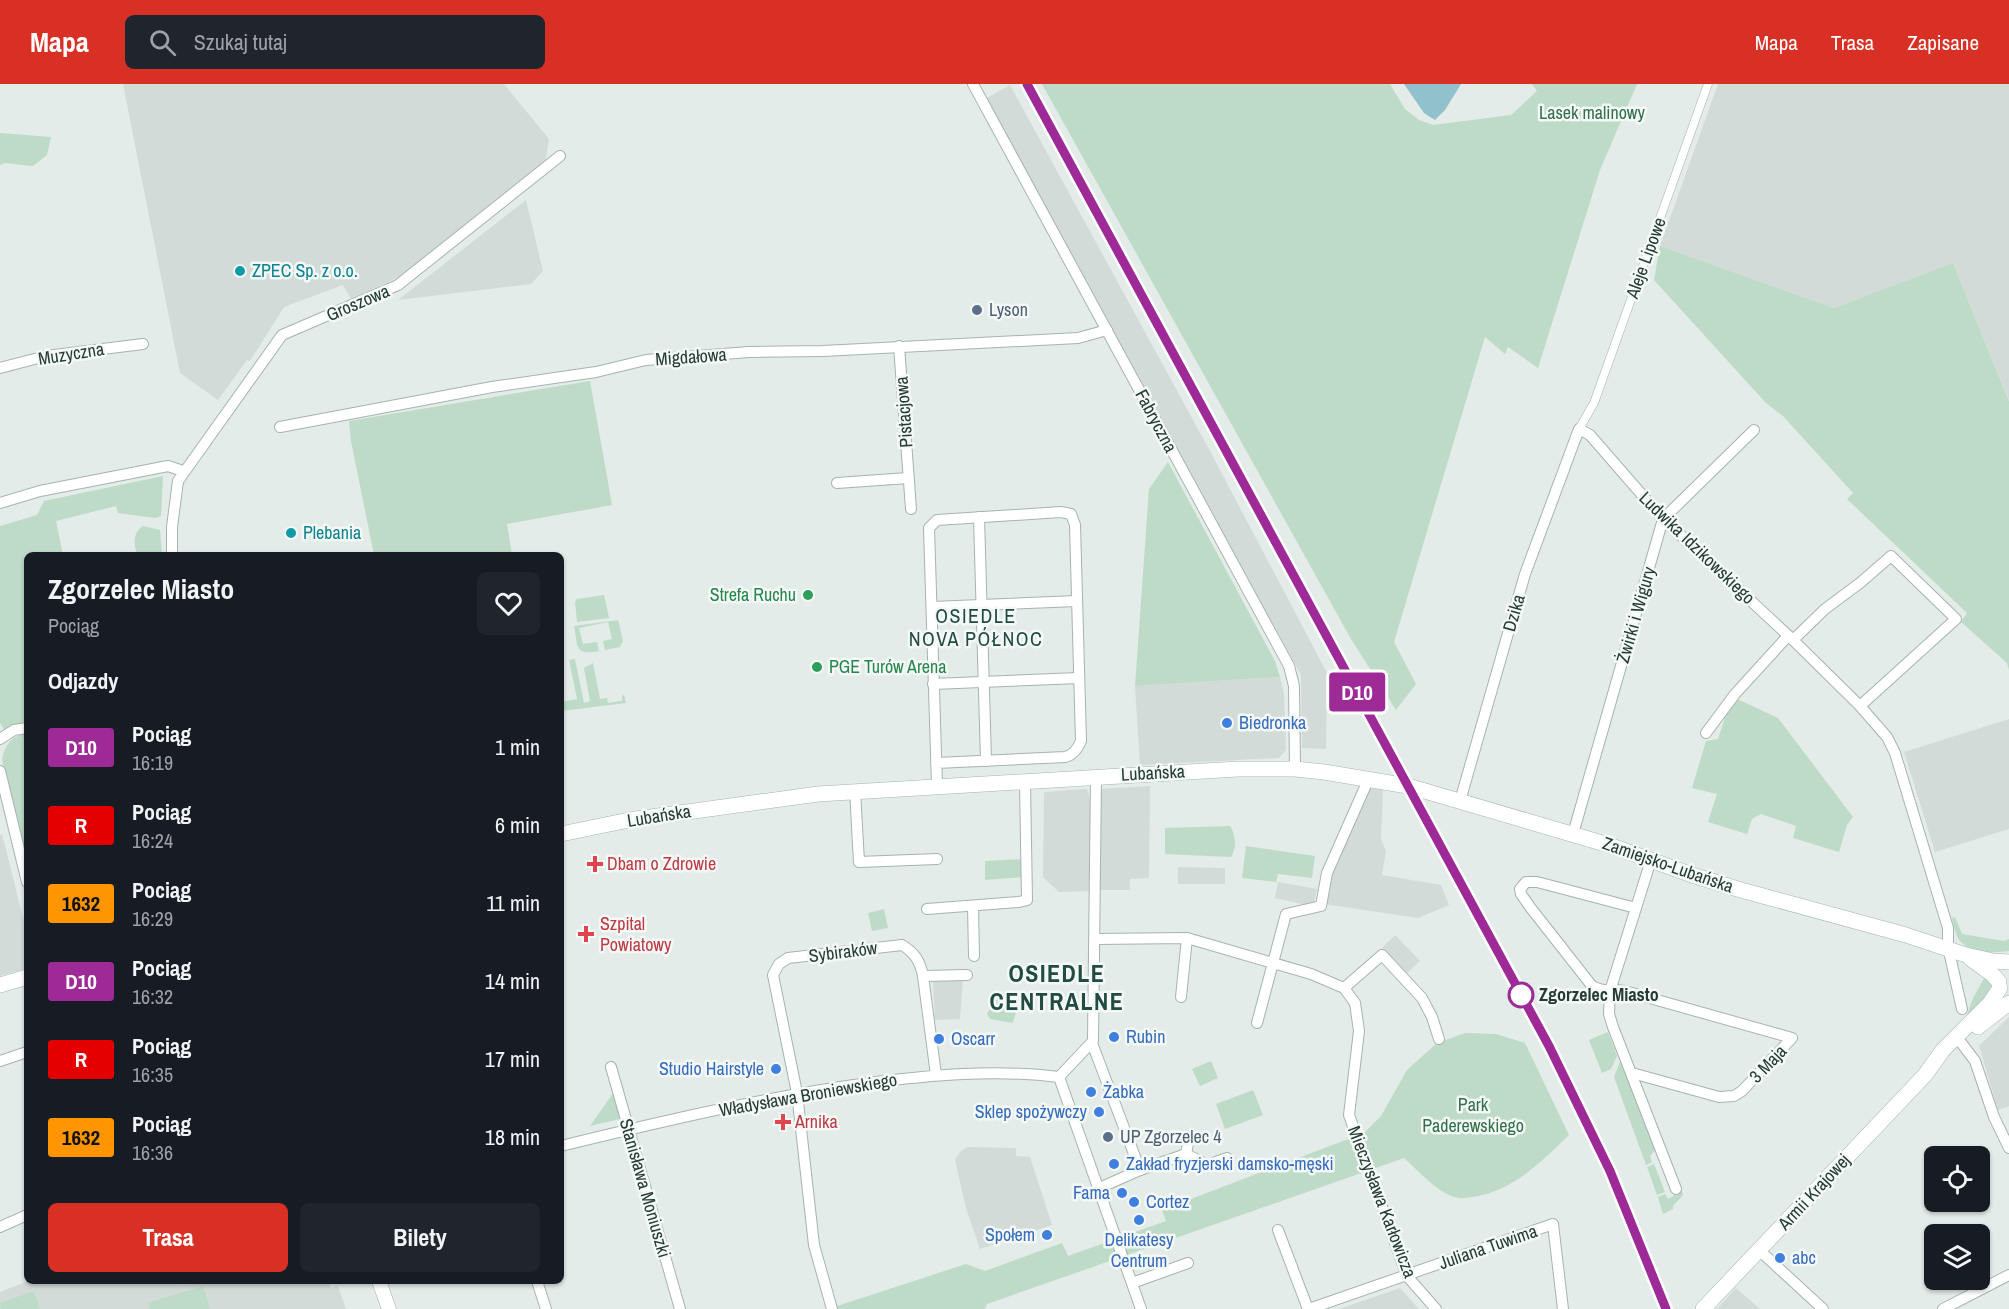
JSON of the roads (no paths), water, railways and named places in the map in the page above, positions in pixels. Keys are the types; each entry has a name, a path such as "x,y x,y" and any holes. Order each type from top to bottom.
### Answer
{"main road":[{"name":"Lubańska","path":"564,833 677,812 855,790 1238,769 1295,769 1369,778"},
{"name":"Zamiejsko-Lubańska","path":"1369,778 1408,786 1573,834 1740,890 1948,947 1966,955 2009,962"},
{"name":"Zamiejsko-Lubańska","path":"1966,955 1990,973 2002,989"},
{"name":"Armii Krajowej","path":"1703,1309 1959,1039 2002,989 2002,969 2009,962"},
{"path":"0,985 24,978"},
{"name":"Armii Krajowej","path":"1959,1039 2009,1003"}],"street":[{"name":"Fabryczna","path":"973,84 1289,666 1294,686 1295,769"},
{"name":"Aleje Lipowe","path":"1579,429 1594,403 1708,84"},
{"name":"Groszowa","path":"183,471 195,458 282,335 398,285 560,156"},
{"name":"Migdałowa","path":"280,427 492,387 596,372 646,360 749,352 1078,338 1107,330"},
{"name":"Muzyczna","path":"0,368 46,356 143,344"},
{"name":"Pistacjowa","path":"899,346 911,509"},
{"name":"Ludwika Idzikowskiego","path":"1579,429 1590,435 1663,519 1791,638 1887,736 1948,928 1948,947 1962,1009"},
{"name":"Dzika","path":"1460,801 1525,574 1579,429"},
{"name":"Żwirki i Wigury","path":"1573,834 1663,519 1754,430"},
{"path":"0,502 40,491 168,465 183,471 178,481 173,516 172,552"},
{"path":"837,483 908,478"},
{"path":"936,763 1065,757 1075,752 1081,741 1075,525 1071,514 1061,512 937,520 931,525 928,532 932,607 933,684 936,763 937,786"},
{"path":"979,517 986,761"},
{"path":"1706,733 1735,694 1791,638 1891,556 1956,619 1860,706"},
{"path":"932,607 1077,601"},
{"path":"933,684 1079,678"},
{"path":"0,739 14,730 24,728"},
{"path":"0,771 24,870"},
{"path":"1096,777 1096,939 1092,1043 1140,1170"},
{"path":"1257,1023 1286,914 1321,906 1327,873 1369,778"},
{"path":"927,909 1027,900 1025,782"},
{"path":"855,790 859,862 937,859"},
{"path":"1651,860 1610,991 1609,1014 1676,1189"},
{"path":"1610,991 1601,991 1592,986 1530,907 1520,889 1526,882 1537,882 1636,908"},
{"path":"973,906 974,956"},
{"path":"1096,939 1187,938 1327,979 1344,988 1382,954 1422,999 1432,1017 1439,1039"},
{"path":"1181,998 1187,938"},
{"name":"Sybiraków","path":"832,1309 814,1245 797,1093 773,975 779,964 788,958 902,945 915,955 923,976 936,1075"},
{"path":"923,976 967,975"},
{"name":"Mieczysława Karłowicza","path":"1344,988 1355,1003 1359,1031 1349,1115 1407,1276 1436,1309"},
{"name":"3 Maja","path":"1610,991 1616,989 1625,991 1792,1038 1742,1091 1727,1097 1719,1097 1632,1073"},
{"path":"1959,1039 1975,1061 1994,1118 2009,1148"},
{"path":"1092,1043 1059,1077 1141,1309"},
{"path":"0,1061 24,1053"},
{"name":"Stanisława Moniuszki","path":"611,1067 680,1309"},
{"name":"Władysława Broniewskiego","path":"564,1145 628,1129 797,1093 936,1075 1059,1077"},
{"path":"1186,1154 1189,1138"},
{"path":"1097,1189 1140,1170 1186,1154 1208,1165 1227,1158"},
{"path":"0,1227 24,1216"},
{"name":"Juliana Tuwima","path":"1308,1309 1553,1224 1563,1309"},
{"path":"1278,1230 1308,1309"},
{"path":"1759,1250 1823,1309"},
{"path":"1132,1283 1188,1263"},
{"path":"1943,1309 1961,1305 2009,1275"},
{"path":"380,1284 389,1309"},
{"path":"538,1284 546,1309"}],"water":[{"path":"1404,84 1461,84 1445,110 1435,120 1424,113"}],"railway":[{"path":"1027,84 1549,1046 1612,1175 1666,1309"}],"train":[{"name":"D10","path":"1027,84 1549,1046 1610,1171 1666,1309"}],"place":[{"name":"ZPEC Sp. z o.o.","path":"240,271"},
{"name":"Lyson","path":"977,310"},
{"name":"Plebania","path":"291,533"},
{"name":"Strefa Ruchu","path":"808,595"},
{"name":"PGE Turów Arena","path":"817,667"},
{"name":"Biedronka","path":"1227,723"},
{"name":"Dbam o Zdrowie","path":"595,864"},
{"name":"Szpital Powiatowy","path":"586,934"},
{"name":"Zgorzelec Miasto","path":"1521,995"},
{"name":"Rubin","path":"1114,1037"},
{"name":"Oscarr","path":"939,1039"},
{"name":"Studio Hairstyle","path":"776,1069"},
{"name":"Żabka","path":"1091,1092"},
{"name":"Sklep spożywczy","path":"1099,1112"},
{"name":"Arnika","path":"783,1122"},
{"name":"UP Zgorzelec 4","path":"1108,1137"},
{"name":"Zakład fryzjerski damsko-męski","path":"1114,1164"},
{"name":"Fama","path":"1122,1193"},
{"name":"Cortez","path":"1134,1202"},
{"name":"Delikatesy Centrum","path":"1139,1220"},
{"name":"Społem","path":"1047,1235"},
{"name":"abc","path":"1780,1258"}],"district":[{"name":"OSIEDLE NOVA PÓŁNOC","path":"976,628"},
{"name":"OSIEDLE CENTRALNE","path":"1057,988"}],"park label":[{"name":"Lasek malinowy","path":"1592,113"},
{"name":"Park Paderewskiego","path":"1473,1115"}]}
